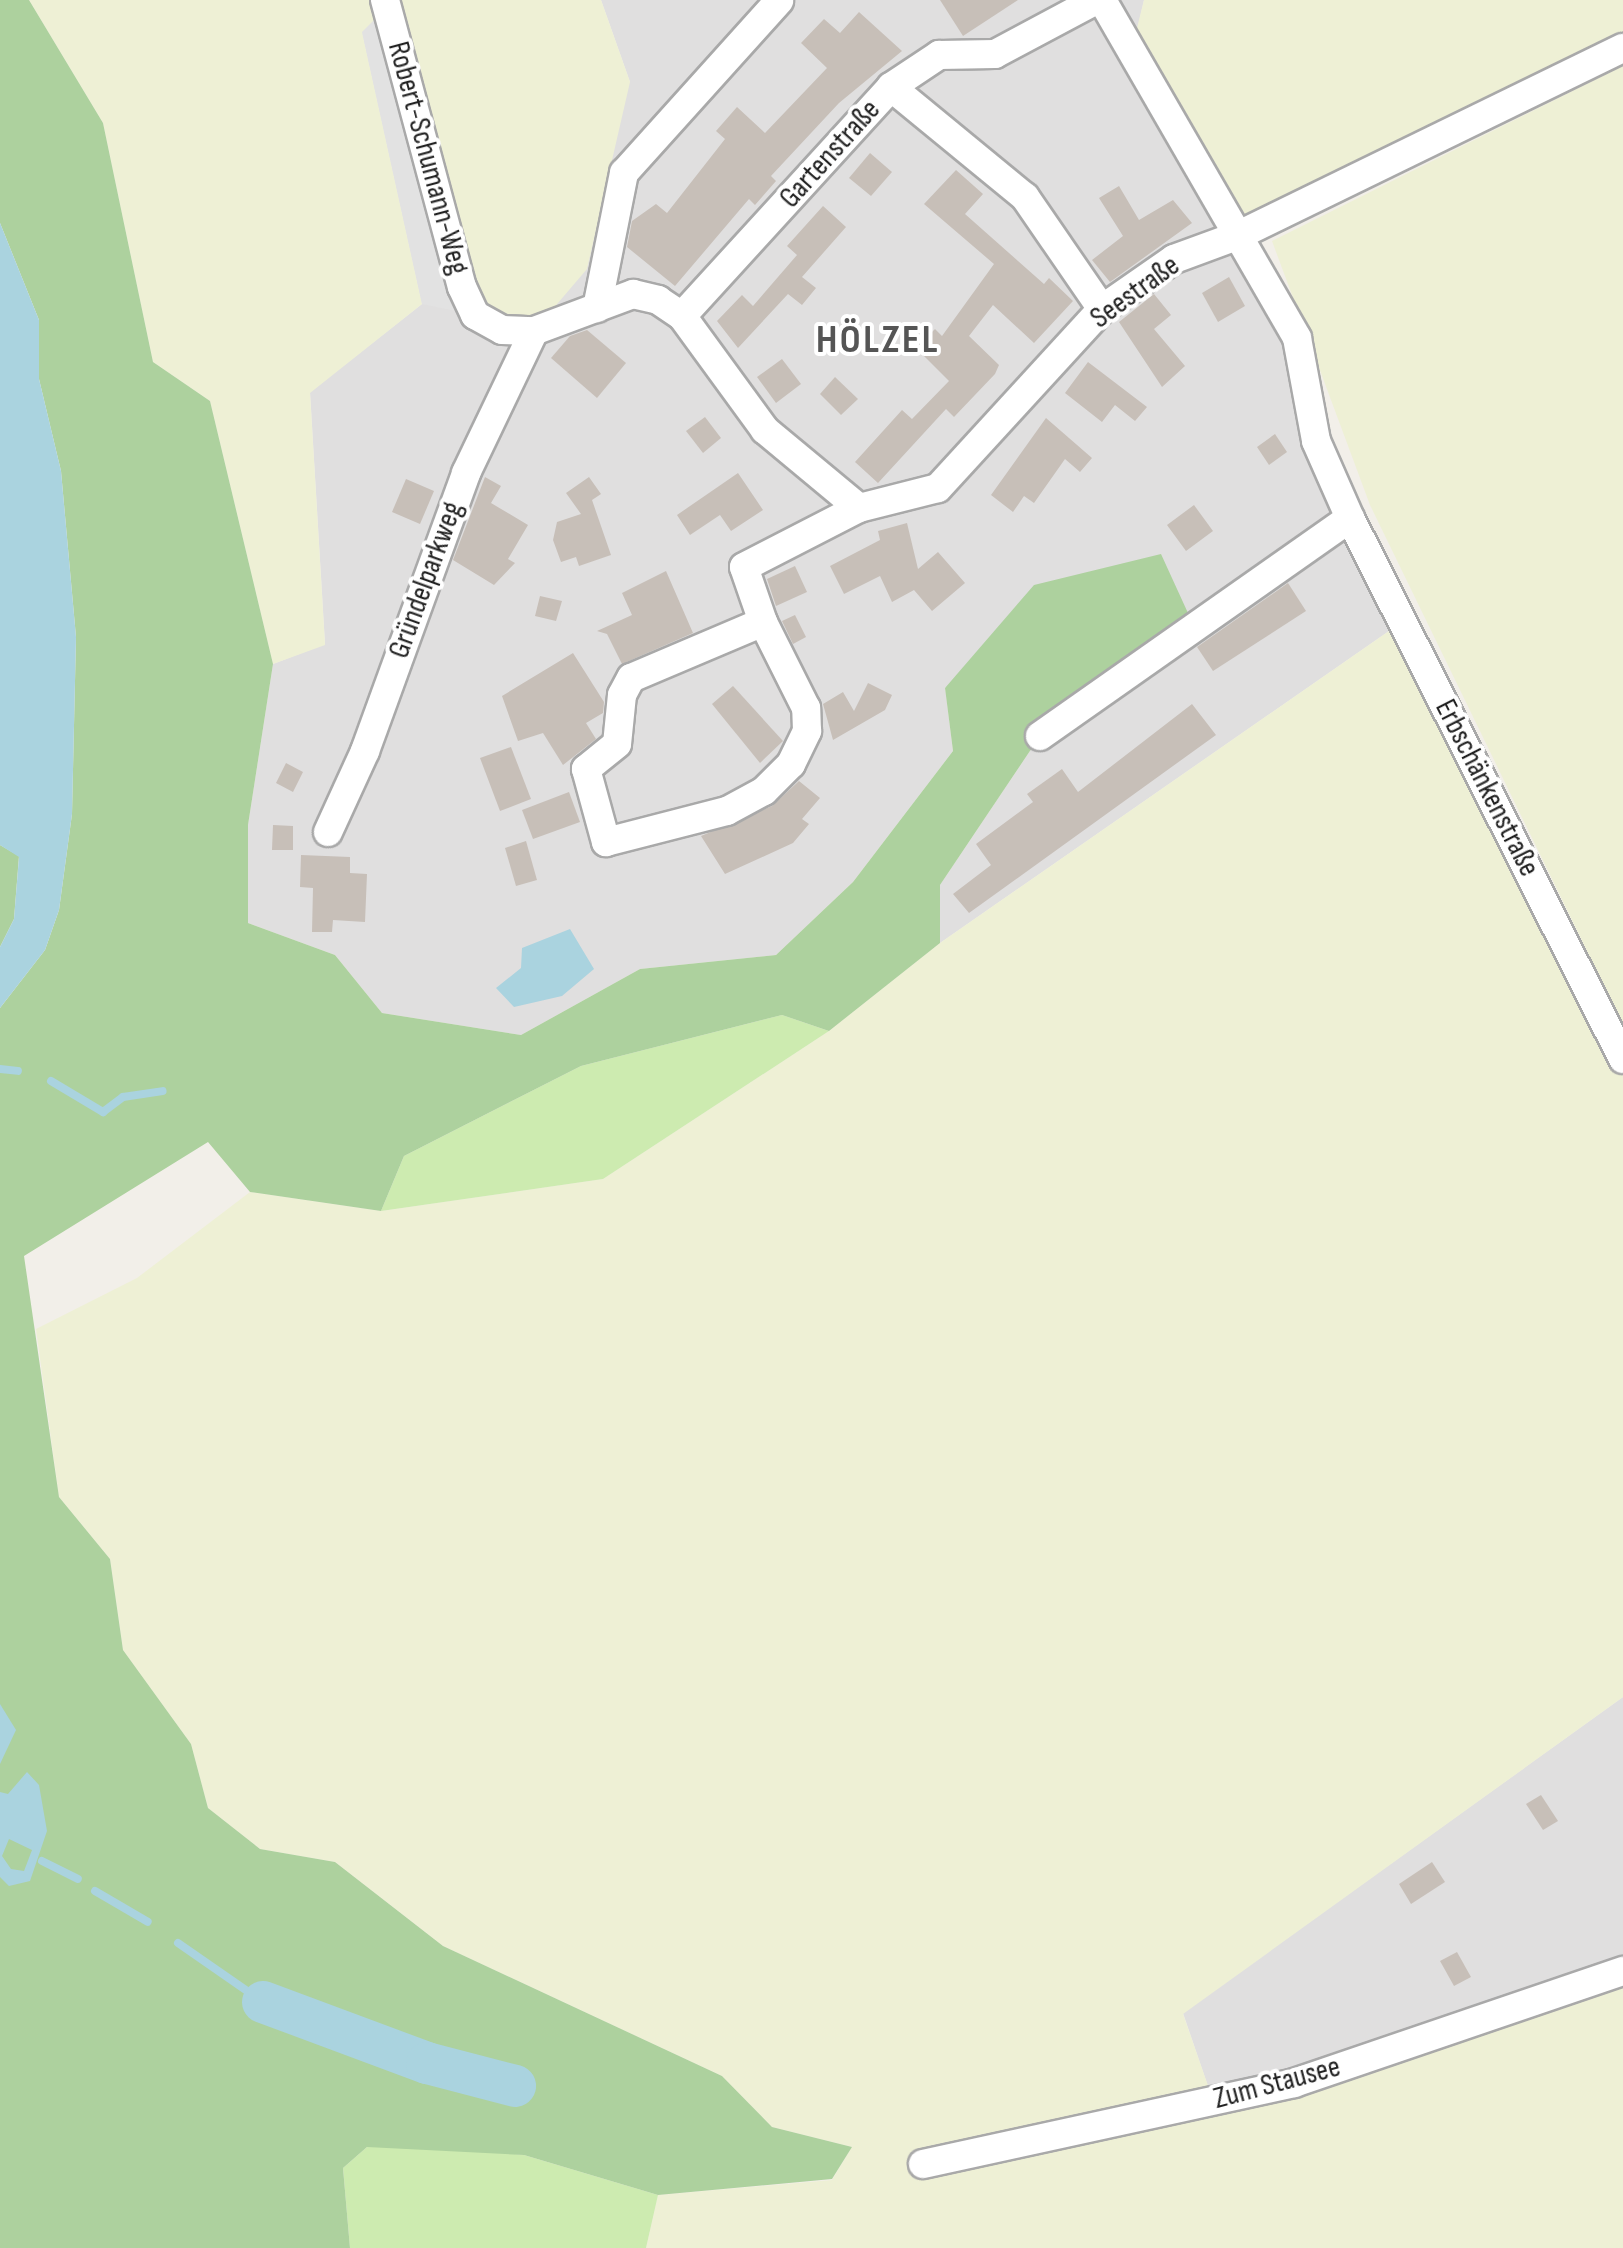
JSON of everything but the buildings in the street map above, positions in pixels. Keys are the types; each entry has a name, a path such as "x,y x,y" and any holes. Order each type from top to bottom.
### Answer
{"street":[{"name":"Robert-Schumann-Weg","path":"385,0 462,287 475,315 502,330 534,331"},
{"path":"891,86 939,55 995,54 1099,0"},
{"name":"Erbschänkenstraße","path":"1099,0 1298,338 1316,441 1350,518 1623,1059"},
{"path":"596,308 624,173 779,1"},
{"name":"Seestraße","path":"762,622 632,678 622,694 617,744 586,769 606,842 727,811 764,791 791,764 807,731 806,708 762,622 744,566 859,508 938,488 1102,309 1174,259 1237,236 1623,48"},
{"name":"Gartenstraße","path":"682,316 891,86 1025,197 1102,309"},
{"path":"534,331 633,294 682,316 764,430 859,508"},
{"name":"Gründelparkweg","path":"328,832 365,751 466,474 534,331"},
{"path":"1040,736 1350,518"},
{"name":"Zum Stausee","path":"923,2164 1294,2083 1623,1971"}],"shaded area":[{"path":"601,0 1144,0 1132,52 1297,338 1316,441 1402,622 940,943 940,885 1040,736 945,687 953,751 853,882 776,955 640,969 521,1035 382,1013 335,955 248,923 248,825 273,664 325,644 310,392 422,304 362,32 630,82"},
{"path":"388,6 475,315 422,304 362,32"},
{"path":"1623,1697 1623,1971 1213,2101 1183,2013"}],"green space":[{"path":"0,0 29,0 103,123 153,362 210,401 273,664 248,825 248,923 335,955 382,1013 521,1035 640,969 776,955 853,882 953,751 945,688 1034,585 1161,554 1193,624 1040,736 940,885 940,943 829,1031 782,1015 581,1066 404,1156 381,1211 250,1192 208,1142 24,1256 59,1497 110,1559 123,1650 191,1744 208,1808 260,1849 335,1862 443,1946 722,2076 772,2127 852,2147 832,2179 658,2195 524,2155 367,2147 343,2168 350,2248 0,2248 0,1008 45,950 59,910 72,814 76,637 61,471 39,379 39,320 0,223"},
{"path":"29,0 601,0 630,82 587,269 534,331 475,315 362,32 422,304 310,393 325,645 273,664 210,401 153,362 103,123"},
{"path":"1144,0 1623,0 1623,48 1237,236 1131,52"},
{"path":"1623,66 1623,1025 1370,505 1272,241"},
{"path":"1402,622 1623,1059 1623,1697 1183,2014 1213,2100 1623,1971 1623,2248 646,2248 658,2195 832,2180 852,2147 772,2127 722,2076 443,1946 335,1862 260,1849 208,1808 191,1744 123,1650 110,1559 59,1497 36,1329 137,1278 250,1192 381,1211 603,1179 829,1031 940,943"},
{"path":"0,845 19,856 14,919 0,947"},
{"path":"782,1015 829,1031 603,1179 381,1211 404,1156 581,1066"},
{"path":"440,2146 524,2155 658,2195 646,2248 350,2248 343,2168 367,2147"}],"water":[{"path":"0,223 39,320 39,379 61,471 76,637 72,814 59,910 45,950 0,1008 0,947 14,919 19,857 0,845"},
{"path":"570,929 594,969 562,996 514,1007 496,988 521,968 522,948"},
{"path":"0,1704 16,1730 0,1764"},
{"path":"27,1772 39,1785 47,1831 30,1881 9,1886 0,1877 0,1792 8,1794","holes":["9,1839 32,1850 24,1871 11,1869 2,1856"]}],"waterway":[{"path":"0,1069 18,1071"},
{"path":"51,1081 103,1112 123,1097 163,1091"},
{"path":"42,1861 78,1879"},
{"path":"95,1891 148,1922"},
{"path":"178,1943 263,2002"},
{"path":"263,2002 427,2063 515,2086"}],"district":[{"name":"HÖLZEL","path":"878,340"}]}
